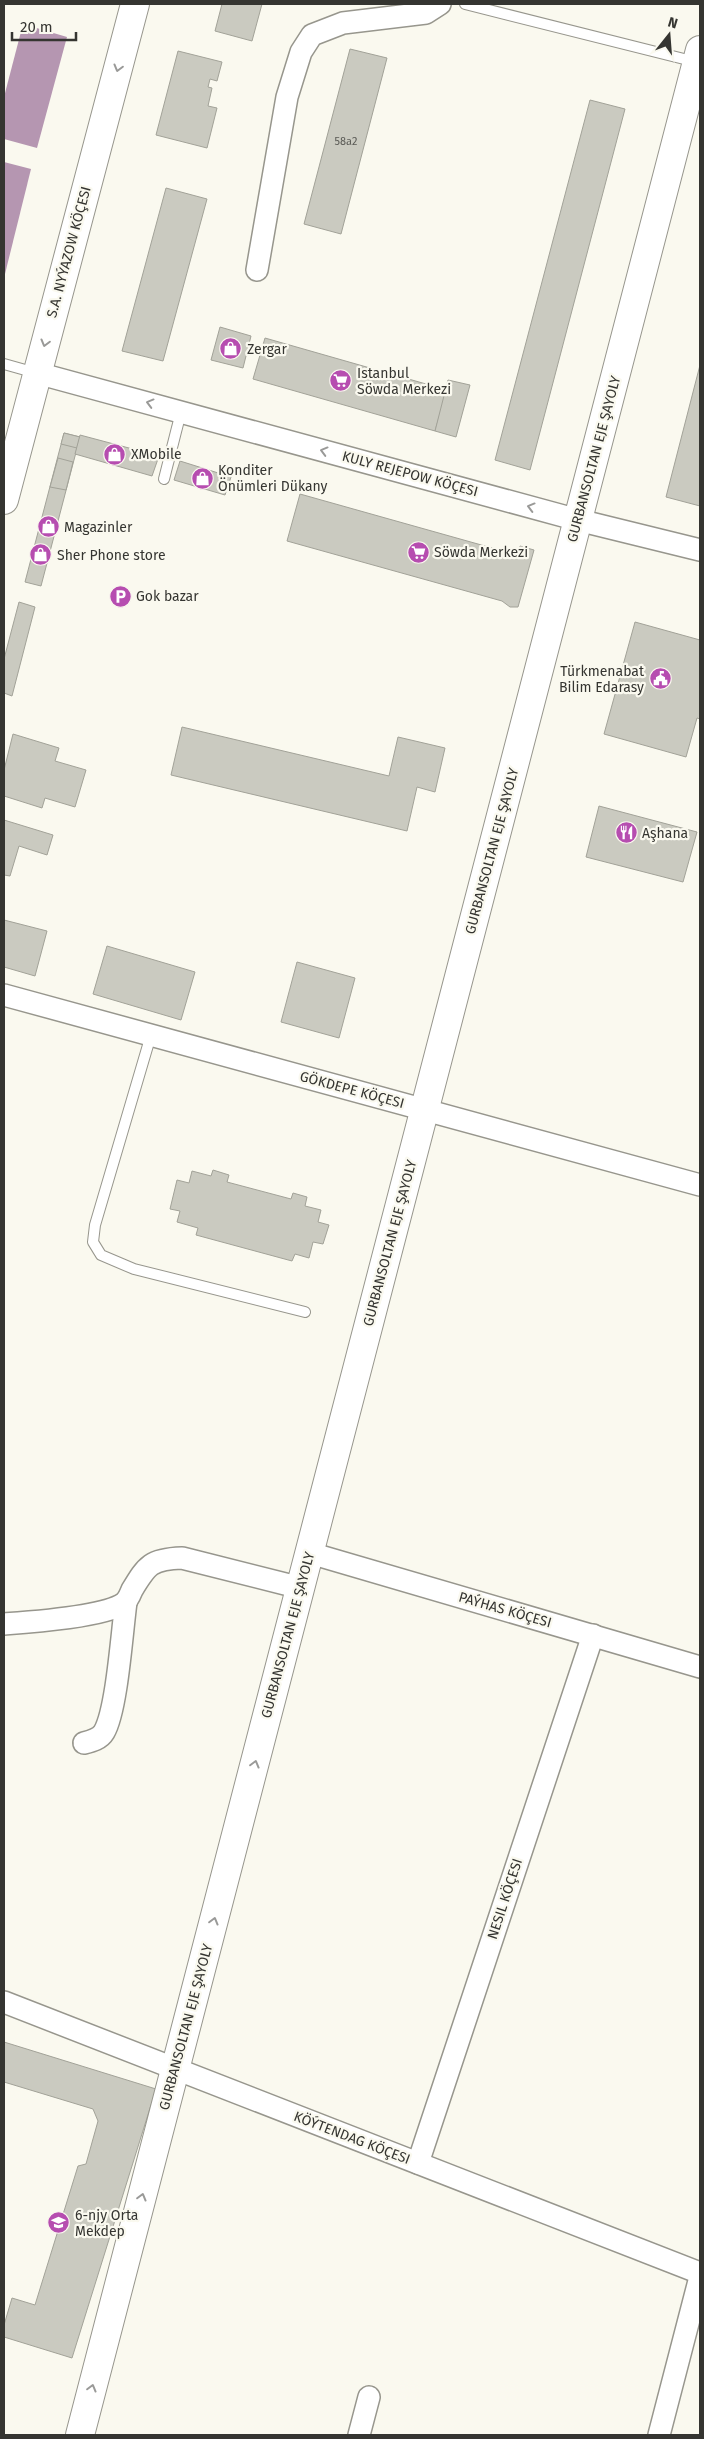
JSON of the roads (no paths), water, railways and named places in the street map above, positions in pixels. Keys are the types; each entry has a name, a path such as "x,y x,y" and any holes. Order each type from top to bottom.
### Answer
{"main road":[{"name":"S.A. NYÝAZOW KÖÇESI","path":"4,500 135,4"},
{"name":"GURBANSOLTAN EJE ŞAYOLY","path":"80,2435 699,56"}],"street":[{"path":"257,270 287,97 301,52 312,35 343,22 426,13 440,4"},
{"name":"KULY REJEPOW KÖÇESI","path":"37,373 578,520 700,550"},
{"name":"GÖKDEPE KÖÇESI","path":"4,995 700,1185"},
{"name":"PAÝHAS KÖÇESI","path":"310,1553 700,1667"},
{"path":"84,1743 97,1739 104,1732 111,1710 126,1602 143,1571 150,1564 164,1558 182,1558 300,1588"},
{"path":"4,1624 108,1611 126,1602"},
{"name":"NESIL KÖÇESI","path":"418,2163 593,1636"},
{"name":"KÖÝTENDAG KÖÇESI","path":"4,2002 700,2273"},
{"path":"659,2435 700,2277"},
{"path":"358,2435 369,2397"}],"lane":[{"path":"465,4 699,56"},
{"name":"KULY REJEPOW KÖÇESI","path":"4,364 37,373"},
{"path":"164,479 181,412"},
{"path":"151,1035 95,1225 93,1242 101,1255 134,1269 305,1312"}],"place":[{"name":"Zergar","path":"231,349"},
{"name":"Istanbul Söwda Merkezi","path":"341,381"},
{"name":"XMobile","path":"115,454"},
{"name":"Konditer Önümleri Dükany","path":"202,478"},
{"name":"Magazinler","path":"48,527"},
{"name":"Söwda Merkezi","path":"418,552"},
{"name":"Sher Phone store","path":"41,555"},
{"name":"Gok bazar","path":"120,596"},
{"name":"Türkmenabat Bilim Edarasy","path":"660,679"},
{"name":"Aşhana","path":"626,833"},
{"name":"6-njy Orta Mekdep","path":"59,2223"}]}
